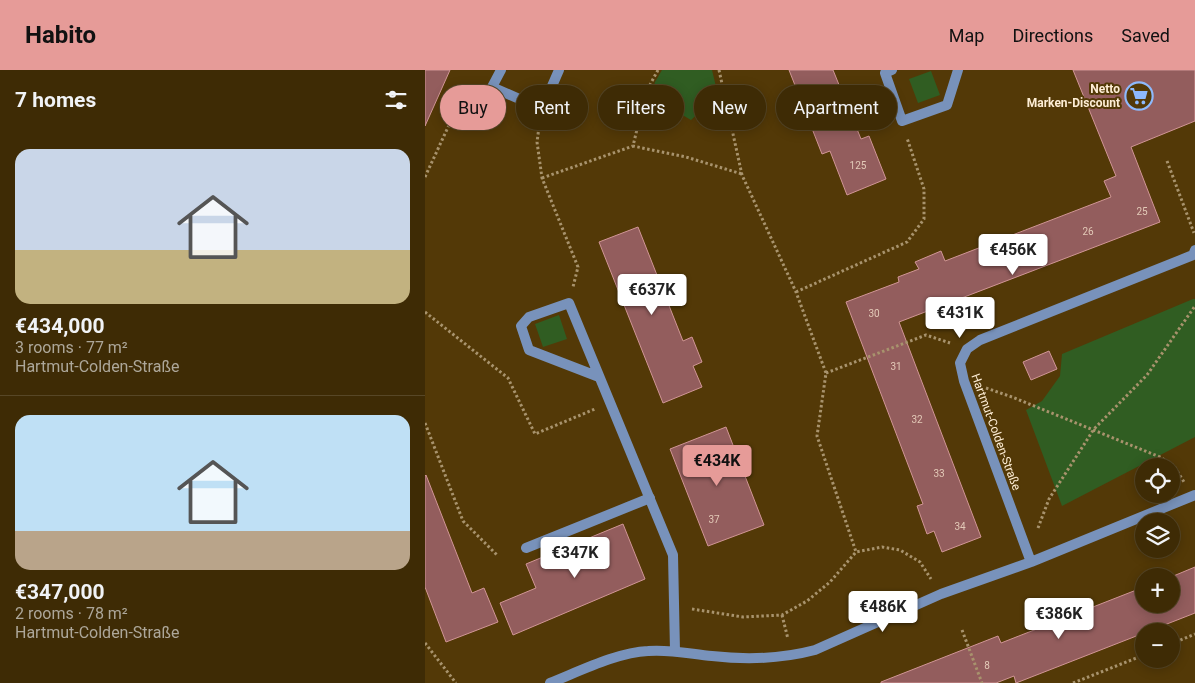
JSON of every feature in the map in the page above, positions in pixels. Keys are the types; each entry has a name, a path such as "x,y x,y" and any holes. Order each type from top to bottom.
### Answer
{"street":[{"path":"494,85 501,70"},
{"path":"552,85 559,70"},
{"path":"893,70 885,73 903,121 947,105 958,70"},
{"path":"967,349 980,340 1193,256 1195,250"},
{"path":"599,376 529,350 521,326 529,317 569,303 673,555 675,651"},
{"name":"Hartmut-Colden-Straße","path":"967,349 959,362 964,381 1029,557"},
{"path":"550,683 623,655 647,650 753,659 791,655 815,650 1029,557 1194,495"},
{"path":"527,548 650,498"}],"path":[{"path":"633,146 646,92 658,70"},
{"path":"719,70 742,175 796,292 826,373 817,436 856,552"},
{"path":"796,292 907,242 924,220 924,189 903,121"},
{"path":"425,177 447,130"},
{"path":"539,130 537,142 542,178 578,267 569,303"},
{"path":"542,178 633,146 686,157 742,175"},
{"path":"1167,161 1195,236"},
{"path":"1029,557 1049,499 1094,430 1147,375 1195,306"},
{"path":"425,312 508,378 535,434 611,403"},
{"path":"826,373 926,335 967,349"},
{"path":"964,381 1012,397 1160,457 1175,466 1194,495"},
{"path":"425,423 463,521 497,555"},
{"path":"673,605 743,617 782,615 807,601 830,582 856,552 882,547 900,550 920,562 941,594"},
{"path":"782,615 791,655"},
{"path":"962,630 982,683"},
{"path":"1180,640 1195,634"},
{"path":"425,643 456,683"},
{"path":"1073,683 1135,659"}],"green space":[{"path":"662,70 712,70 716,85 694,85 694,117 691,120 684,116 684,85 654,85"},
{"path":"931,71 940,95 918,103 909,79"},
{"path":"1195,299 1195,437 1155,458 1135,458 1135,468 1062,506 1026,410 1042,401 1060,376 1062,354"},
{"path":"559,315 567,339 543,347 535,324"}],"building":[{"path":"425,70 450,70 443,85 440,85 440,92 425,126"},
{"path":"789,70 833,70 839,85 795,85"},
{"path":"1073,70 1195,70 1195,121 1131,147 1160,222 899,322 981,537 942,552 934,531 927,534 917,506 923,504 846,302 899,282 898,277 919,269 915,262 941,251 945,261 1111,197 1104,181 1116,176"},
{"path":"813,130 857,130 861,139 869,136 886,179 847,195 830,151 822,154"},
{"path":"638,227 683,341 692,337 702,362 693,366 702,387 663,403 599,242"},
{"path":"1049,351 1057,369 1031,380 1023,362"},
{"path":"726,427 764,525 708,546 670,449"},
{"path":"426,475 472,593 484,588 498,622 446,642 425,587"},
{"path":"623,524 645,579 513,635 500,603 536,588 526,564"},
{"path":"1195,567 1195,613 1169,623 1135,623 1135,637 1016,683 1014,676 996,683 881,683 998,636 1001,643 1135,591 1135,613 1180,613 1180,573"}],"place":[{"name":"Netto Marken-Discount","path":"1139,96"}]}
